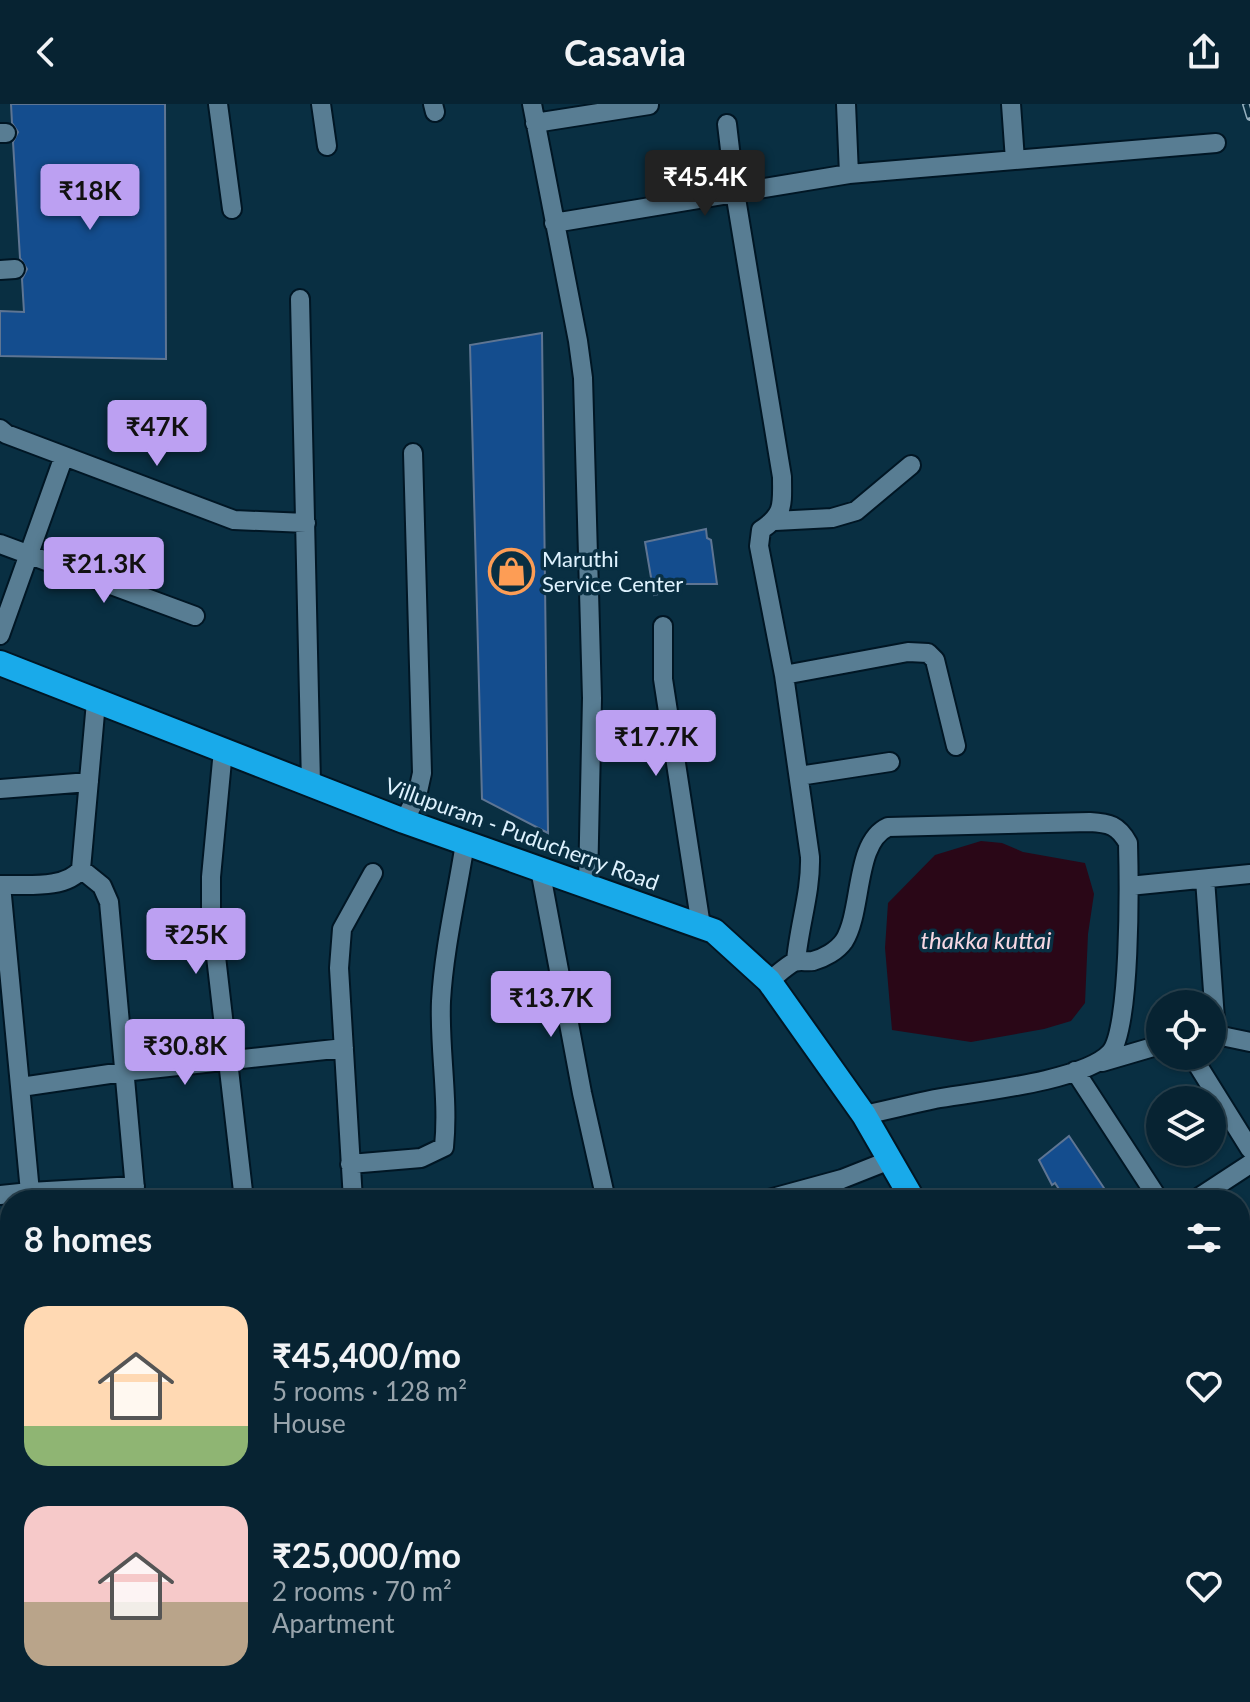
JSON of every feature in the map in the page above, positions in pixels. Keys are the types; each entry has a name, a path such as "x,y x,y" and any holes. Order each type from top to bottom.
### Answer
{"highway":[{"name":"Villupuram - Puducherry Road","path":"0,663 404,821 714,931 769,981 864,1115 907,1190"}],"street":[{"path":"218,104 232,209"},
{"path":"321,104 327,146"},
{"path":"532,104 583,378 592,698 588,885"},
{"path":"846,104 849,174"},
{"path":"1011,104 1015,160"},
{"path":"535,123 649,105"},
{"path":"727,124 735,192 778,447 782,508 775,521 761,530 759,546 784,675 806,822 811,880 799,930 796,961"},
{"path":"554,223 849,174 1216,143"},
{"path":"300,299 311,784"},
{"path":"0,429 6,434 234,520 306,523"},
{"path":"404,821 417,796 422,773 413,453"},
{"path":"0,635 64,456"},
{"path":"775,521 832,518 856,511 911,465"},
{"path":"0,544 195,616"},
{"path":"663,626 665,693 701,926"},
{"path":"784,675 908,652 928,653 935,660 956,746"},
{"path":"30,1190 0,885 56,882 77,874 81,869 96,702"},
{"path":"223,750 210,904 243,1190"},
{"path":"799,776 890,762"},
{"path":"0,789 89,782"},
{"path":"769,981 796,961 814,960 831,953 844,940 858,900 869,846 878,832 888,827 1108,823 1120,830 1128,843 1127,956 1120,1028 1112,1052 1096,1064"},
{"path":"350,1164 421,1158 444,1147 446,1128 440,1041 442,997 465,843"},
{"path":"81,869 102,886 109,902 136,1190"},
{"path":"540,869 582,1093 604,1190"},
{"path":"352,1190 339,968 342,929 373,873"},
{"path":"1129,886 1250,874"},
{"path":"1205,879 1211,990"},
{"path":"1226,1037 1250,1042"},
{"path":"21,1087 123,1072 344,1048"},
{"path":"864,1115 1075,1071 1146,1049"},
{"path":"1201,1070 1250,1149"},
{"path":"1075,1071 1152,1190"},
{"path":"802,1190 842,1179 890,1160"},
{"path":"1210,1190 1250,1164"}],"water":[{"name":"thakka kuttai","path":"981,841 1085,863 1094,894 1088,934 1085,1003 1071,1021 971,1042 892,1030 885,948 888,903 935,855"}],"building":[{"path":"11,104 165,104 166,359 0,356 0,311 24,312 22,279 27,269 20,258 13,142 18,132 12,123"},
{"name":"Maruthi Service Center","path":"542,333 548,833 482,799 470,345"},
{"path":"706,529 707,538 711,540 717,584 674,584 676,590 654,595 645,542"},
{"path":"1069,1136 1105,1190 1060,1190 1055,1183 1052,1185 1039,1160"}],"railway":[{"path":"1246,104 1250,117"}],"place":[{"name":"Maruthi Service Center","path":"511,572"}]}
